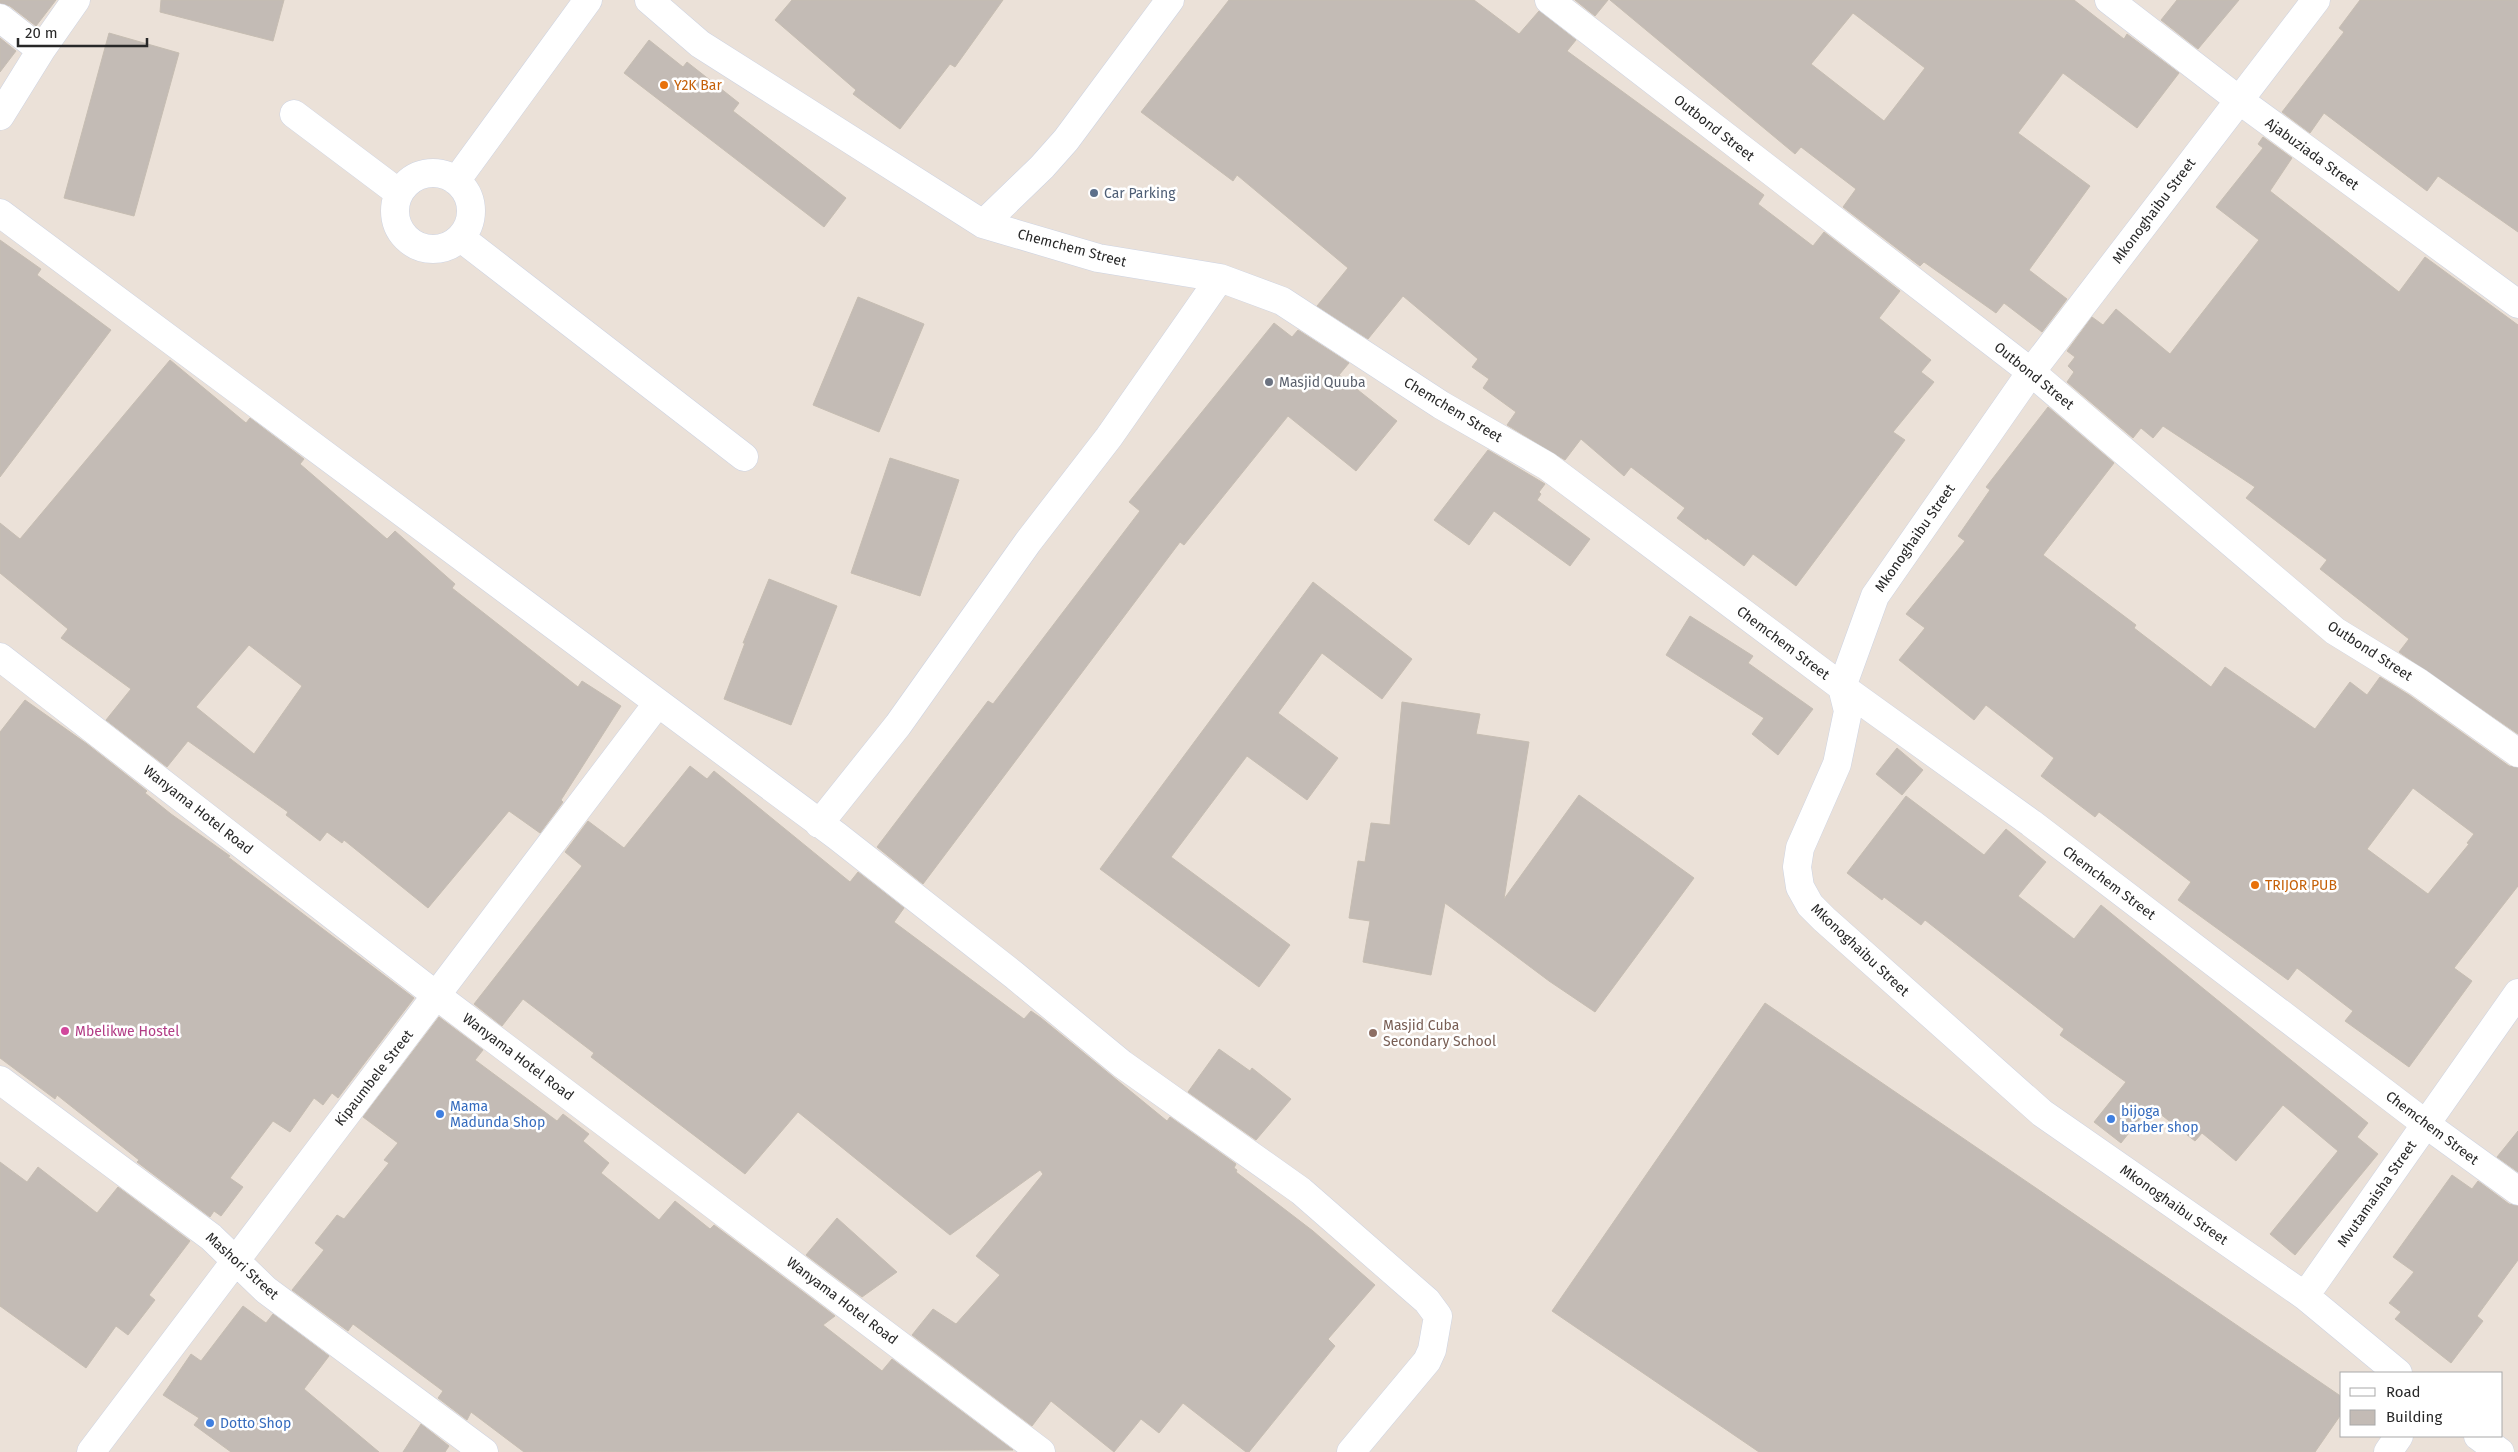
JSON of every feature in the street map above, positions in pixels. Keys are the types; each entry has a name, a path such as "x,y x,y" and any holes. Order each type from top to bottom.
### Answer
{"street":[{"path":"0,116 41,50 76,0"},
{"path":"456,181 588,0"},
{"name":"Chemchem Street","path":"649,0 700,44 984,224 1098,258 1220,278 1282,302 1441,404 1547,466 1842,687 2031,823 2427,1125 2518,1191"},
{"path":"984,224 1042,167 1110,82 1170,0"},
{"name":"Outbond Street","path":"1549,0 2031,372 2335,630 2418,682 2518,753"},
{"name":"Ajabuziada Street","path":"2109,0 2239,100 2518,304"},
{"name":"Mkonoghaibu Street","path":"2316,0 2031,372 1875,596 1842,687 1848,712 1837,764 1800,848 1797,867 1800,887 1810,905 2042,1113 2305,1296 2397,1372"},
{"path":"0,18 41,50"},
{"path":"294,114 399,192"},
{"path":"432,173 445,175 456,181 467,194 471,208 469,224 461,238 448,246 432,250 416,246 404,236 396,223 394,208 399,192 408,182 419,175 432,173"},
{"path":"0,213 819,824 1014,975 1122,1064 1301,1191 1427,1301 1438,1316 1432,1350 1427,1361 1351,1452"},
{"path":"461,238 744,457"},
{"path":"819,824 898,724 1028,542 1109,437 1220,278"},
{"name":"Wanyama Hotel Road","path":"0,657 437,996 1041,1452"},
{"name":"Kipaumbele Street","path":"92,1452 234,1260 437,996 657,704"},
{"name":"Mvutamaisha Street","path":"2305,1296 2518,993"},
{"name":"Mashori Street","path":"0,1080 212,1237 266,1290 484,1452"},
{"path":"2388,1452 2399,1437"},
{"path":"2479,1437 2500,1452"}],"building":[{"path":"0,0 56,0 36,26 10,6 0,3"},
{"path":"161,0 284,0 273,41 160,12"},
{"path":"792,0 1003,0 955,67 950,64 900,129 853,94 856,90 775,20"},
{"path":"1229,0 1474,0 1519,34 1539,11 1576,40 1567,51 1764,195 1758,204 1813,246 1824,232 1900,291 1879,318 1931,360 1921,372 1934,382 1893,432 1905,440 1796,586 1753,554 1744,566 1677,518 1685,508 1631,467 1624,476 1581,439 1565,460 1507,425 1516,412 1483,388 1489,379 1472,367 1478,359 1403,296 1368,339 1317,306 1348,268 1237,175 1233,181 1141,112"},
{"path":"1575,0 1608,0 1595,16"},
{"path":"1610,0 2074,0 2124,39 2127,34 2179,73 2137,128 2063,73 2018,133 2090,186 2029,270 2067,299 2042,332 2004,303 1996,313 1924,262 1920,266 1843,207 1856,189 1801,147 1795,154","holes":["1853,13 1925,68 1884,121 1811,64"]},
{"path":"2177,0 2239,0 2198,49 2161,20"},
{"path":"2360,0 2518,0 2518,232 2438,176 2427,191 2324,113 2310,133 2282,112 2344,32 2339,28"},
{"path":"109,33 179,53 134,216 64,198"},
{"path":"0,38 16,51 0,72"},
{"path":"649,40 683,67 687,62 739,103 733,111 846,198 824,227 624,73"},
{"path":"2263,137 2292,158 2270,191 2399,292 2425,257 2518,325 2518,734 2399,652 2409,639 2320,569 2327,560 2246,498 2255,487 2163,426 2153,438 2141,428 2133,438 2067,382 2074,372 2068,366 2075,357 2067,351 2092,317 2103,325 2116,309 2170,354 2259,240 2216,207 2263,148 2258,144"},
{"path":"0,240 41,269 37,275 111,330 0,477"},
{"path":"858,297 924,324 879,432 813,405"},
{"path":"1274,323 1292,337 1298,330 1349,363 1339,375 1397,421 1356,471 1288,416 1184,545 1180,542 923,884 877,847 988,701 993,704 1140,511 1129,502"},
{"path":"170,360 246,423 250,418 304,459 300,464 387,539 395,531 455,584 452,588 578,687 582,681 621,706 561,800 563,802 540,833 509,811 428,908 344,840 342,843 327,832 320,841 286,815 288,812 188,741 167,767 106,720 131,689 61,638 68,629 0,573 0,523 20,539","holes":["249,645 302,686 254,754 196,707"]},
{"path":"2048,407 2114,463 2043,555 2136,625 2134,628 2211,687 2225,667 2315,729 2350,682 2367,695 2380,677 2409,695 2509,766 2518,768 2518,886 2454,968 2472,981 2409,1067 2345,1021 2353,1011 2297,968 2288,980 2178,900 2191,882 2099,812 2095,817 2041,776 2054,758 1986,705 1974,720 1899,660 1925,628 1906,614 1965,541 1958,536 1990,490 1986,487","holes":["2413,788 2474,834 2467,843 2469,844 2428,894 2367,849"]},
{"path":"1488,450 1545,484 1539,492 1541,494 1537,500 1590,539 1570,566 1494,511 1469,545 1434,520"},
{"path":"890,458 959,480 920,596 851,573"},
{"path":"769,579 837,606 791,725 724,699 745,643 743,643"},
{"path":"1313,582 1412,659 1382,699 1322,653 1278,713 1338,758 1307,800 1247,756 1171,857 1290,945 1259,987 1100,869"},
{"path":"1690,616 1753,656 1748,663 1813,709 1778,755 1752,734 1764,718 1666,655"},
{"path":"25,700 87,744 147,791 145,793 171,814 230,856 228,857 414,998 338,1098 332,1093 323,1105 314,1098 290,1132 273,1121 230,1178 243,1187 221,1216 214,1211 210,1217 137,1162 139,1160 57,1095 55,1099 0,1058 0,732"},
{"path":"1402,702 1480,714 1476,734 1529,742 1504,899 1579,795 1694,878 1595,1012 1549,981 1445,903 1431,975 1363,962 1370,921 1349,918 1358,861 1365,862 1371,823 1390,825"},
{"path":"1897,748 1923,770 1902,795 1876,774"},
{"path":"690,766 707,779 714,771 850,882 858,872 904,908 894,922 1024,1019 1031,1011 1041,1018 1167,1121 1170,1117 1236,1164 1234,1168 1237,1170 1236,1172 1313,1231 1375,1285 1328,1339 1335,1346 1249,1452 1246,1452 1183,1403 1159,1433 1141,1419 1114,1452 1051,1401 1032,1426 912,1335 933,1309 956,1324 1000,1275 976,1256 1043,1174 1040,1170 950,1235 798,1112 745,1174 591,1057 594,1053 523,999 502,1026 474,1004 582,866 565,852 588,821 624,848"},
{"path":"1906,796 1984,855 2006,829 2046,862 2018,896 2074,939 2101,905 2368,1123 2357,1137 2378,1154 2295,1255 2270,1234 2338,1151 2283,1105 2236,1161 2202,1133 2195,1141 2150,1106 2121,1143 2094,1122 2126,1082 2060,1035 2064,1029 1925,920 1921,925 1884,897 1882,900 1847,873"},
{"path":"1765,1003 2340,1396 2340,1416 2315,1452 1759,1452 1552,1311"},
{"path":"439,1017 483,1050 475,1060 557,1121 563,1114 589,1134 583,1141 609,1163 601,1173 659,1220 675,1201 710,1229 714,1225 835,1316 823,1325 882,1371 892,1359 1013,1450 524,1452 471,1412 467,1420 438,1398 443,1391 353,1324 348,1331 292,1290 324,1250 315,1243 337,1215 344,1219 389,1163 384,1160 398,1143 363,1117"},
{"path":"1219,1049 1250,1071 1252,1068 1291,1099 1256,1140 1188,1092"},
{"path":"2518,1131 2518,1172 2497,1157"},
{"path":"0,1162 27,1182 38,1167 97,1213 118,1187 190,1241 149,1295 155,1300 128,1335 116,1326 86,1368 0,1306"},
{"path":"2452,1175 2472,1189 2478,1181 2509,1204 2518,1206 2518,1260 2477,1316 2483,1321 2451,1363 2395,1319 2401,1312 2389,1303 2414,1272 2393,1257"},
{"path":"837,1218 897,1272 862,1297 806,1255"},
{"path":"243,1306 266,1323 273,1314 329,1356 304,1389 379,1452 231,1452 194,1425 199,1418 163,1395 191,1354 201,1361"},
{"path":"421,1424 449,1446 445,1452 403,1452"}],"place":[{"name":"Y2K Bar","path":"664,85"},
{"name":"Car Parking","path":"1094,193"},
{"name":"Masjid Quuba","path":"1269,382"},
{"name":"TRIJOR PUB","path":"2255,885"},
{"name":"Mbelikwe Hostel","path":"65,1031"},
{"name":"Masjid Cuba Secondary School","path":"1373,1033"},
{"name":"Mama Madunda Shop","path":"440,1114"},
{"name":"bijoga barber shop","path":"2111,1119"},
{"name":"Dotto Shop","path":"210,1423"}]}
